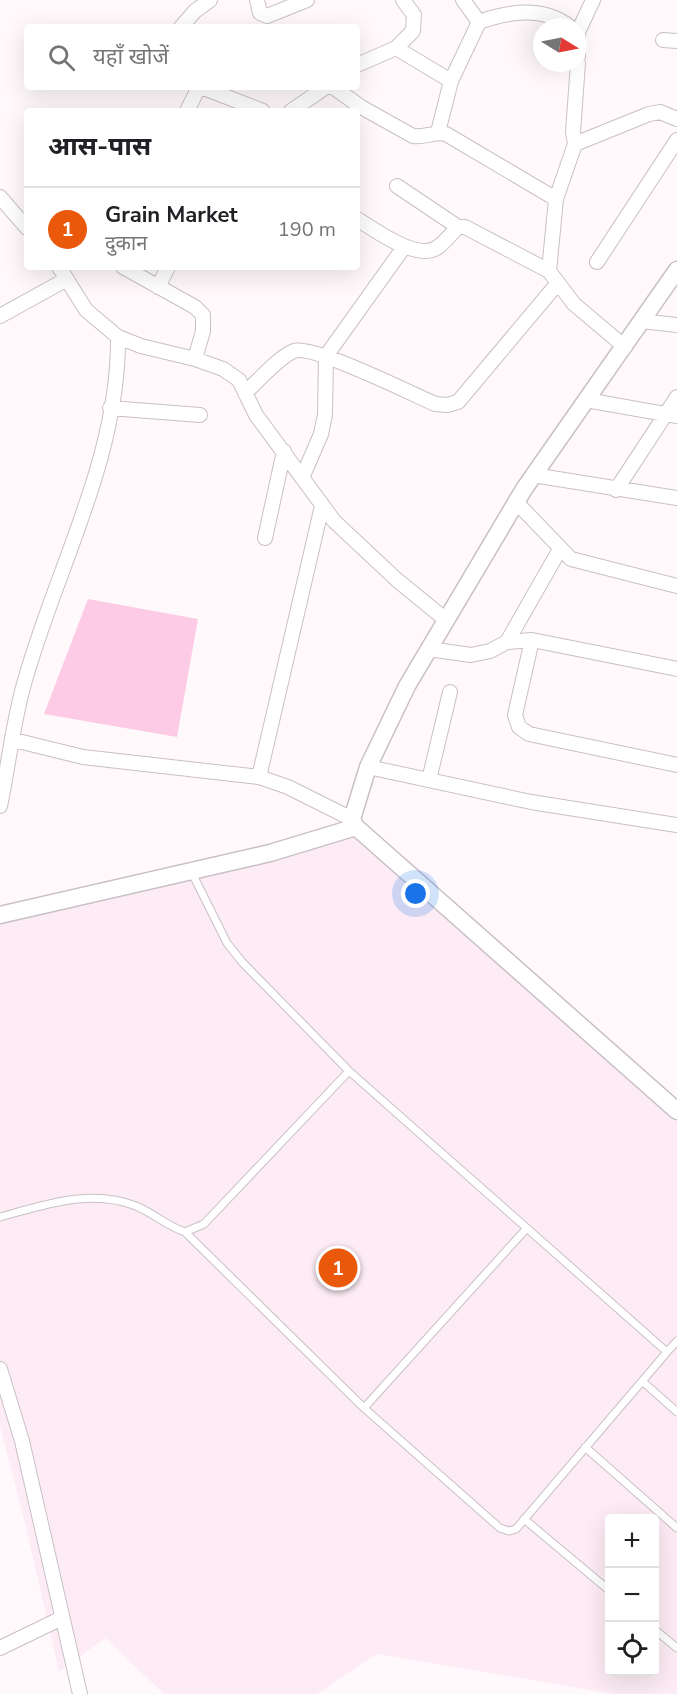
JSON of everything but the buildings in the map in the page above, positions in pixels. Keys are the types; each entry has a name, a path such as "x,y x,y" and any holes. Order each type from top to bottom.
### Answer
{"street":[{"path":"184,24 195,11 210,0"},
{"path":"256,0 260,13 267,16 307,0"},
{"path":"360,64 396,48 413,31 416,24 414,15 403,0"},
{"path":"463,0 479,22"},
{"path":"585,18 593,0"},
{"path":"479,22 527,11 555,18"},
{"path":"438,132 451,81 479,22"},
{"path":"396,48 451,81"},
{"path":"549,271 556,199 575,144 573,132 577,72"},
{"path":"189,108 198,90"},
{"path":"208,90 255,108"},
{"path":"295,108 322,90"},
{"path":"337,90 361,107 412,136 420,137 438,132 556,199"},
{"path":"575,144 649,114 660,112 677,119"},
{"path":"597,262 677,140"},
{"path":"398,186 458,227 465,227 549,271 574,304 625,347"},
{"path":"0,197 24,225"},
{"path":"360,221 404,247 426,252 437,248 458,227"},
{"path":"302,478 317,446 323,425 326,356 404,247"},
{"path":"128,270 195,307 203,315 203,331 195,359"},
{"path":"158,287 166,270"},
{"path":"354,823 353,808 368,767 407,686 533,475 677,270"},
{"path":"0,316 63,273 86,310 118,337 141,346 195,359 223,369 239,380 256,415 284,450 334,521 397,580 446,620"},
{"path":"245,393 294,351 326,356 435,404 447,405 458,402 557,284"},
{"path":"641,321 677,325"},
{"path":"0,806 26,677 99,466 119,367 118,337"},
{"path":"616,490 672,415 677,397"},
{"path":"586,400 672,415"},
{"path":"111,408 200,415"},
{"path":"265,538 284,450"},
{"path":"533,475 677,498"},
{"path":"517,503 571,559 583,564 677,586"},
{"path":"259,777 322,506"},
{"path":"507,642 560,549"},
{"path":"429,649 471,655 490,651 507,642 531,640 677,669"},
{"path":"531,640 515,715 519,727 529,734 677,765"},
{"path":"429,780 450,692"},
{"path":"14,740 83,757 259,777 288,787 354,823 677,1111"},
{"path":"368,767 531,802 677,825"},
{"path":"0,915 270,853 354,823"},
{"path":"0,1369 22,1441 80,1694"},
{"path":"0,1648 62,1618"}],"lane":[{"path":"191,871 227,943 242,962 349,1071 668,1352"},
{"path":"185,1232 204,1224 349,1071"},
{"path":"0,1217 70,1199 94,1198 135,1206 185,1232 364,1408 500,1528 509,1531 516,1529 677,1341"},
{"path":"364,1408 526,1229"},
{"path":"642,1381 677,1412"},
{"path":"585,1447 677,1528"},
{"path":"524,1519 605,1588"},
{"path":"659,1633 677,1648"}],"shaded area":[{"path":"88,599 198,619 177,737 44,714"},
{"path":"361,827 409,860 677,1111 677,1694 614,1694 377,1654 317,1694 164,1694 105,1638 59,1672 0,1426 0,921"}],"place":[{"name":"Grain Market","path":"338,1268"}]}
